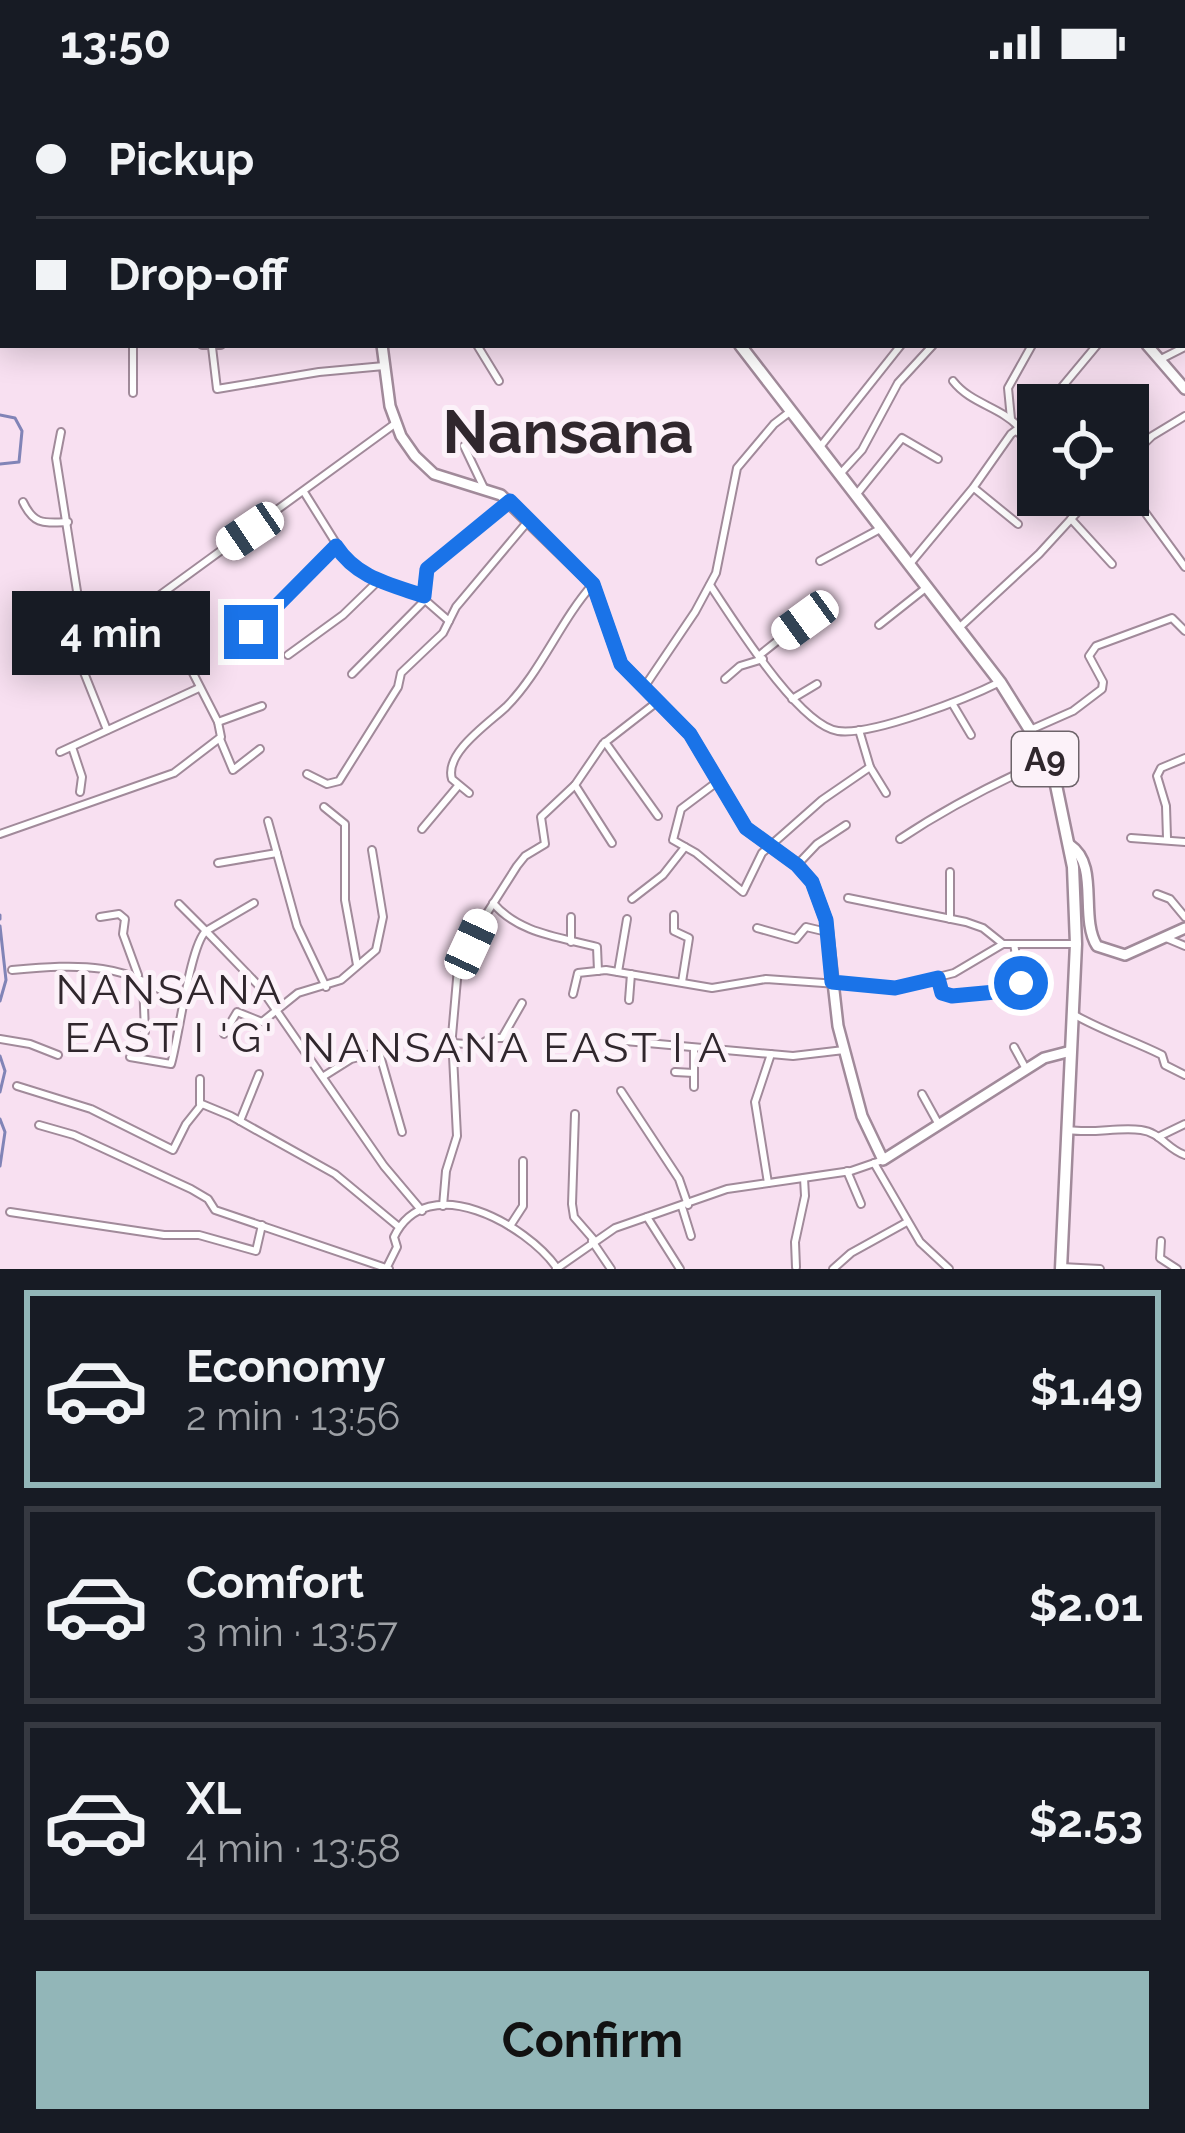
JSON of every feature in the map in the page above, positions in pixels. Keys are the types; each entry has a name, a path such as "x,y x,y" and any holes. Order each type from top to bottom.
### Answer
{"main road":[{"name":"A9","path":"742,348 1000,682 1056,785 1070,845 1076,944 1061,1268"}],"street":[{"path":"133,393 134,348"},
{"path":"217,348 217,389 384,366"},
{"path":"382,348 396,423 416,456 434,474 510,501 593,584 621,664 682,719 746,828 797,865 812,882 827,932 844,1050 862,1116 907,1222 949,1269"},
{"path":"479,348 499,381"},
{"path":"820,447 899,348"},
{"path":"841,473 862,450 898,383 930,348"},
{"path":"909,565 1017,429 1011,419 1008,388 1030,348"},
{"path":"1065,384 1095,348"},
{"path":"1150,348 1185,389"},
{"path":"1161,359 1183,348"},
{"path":"953,381 968,397 1011,419"},
{"path":"646,686 710,585 722,552 736,468 791,411"},
{"path":"1149,439 1185,416"},
{"path":"19,632 83,618 132,614 396,423"},
{"path":"61,432 55,450 83,618"},
{"path":"856,495 902,438 938,459"},
{"path":"464,446 484,488"},
{"path":"973,488 1018,524"},
{"path":"304,492 349,564 377,582 424,598 449,621"},
{"path":"352,674 424,598 427,569 510,501"},
{"path":"23,502 39,524 68,522"},
{"path":"958,628 1074,516"},
{"path":"1148,516 1185,567"},
{"path":"1071,519 1112,564"},
{"path":"307,774 327,784 339,781 398,687 401,673 443,633 529,520"},
{"path":"820,561 880,529"},
{"path":"251,632 336,546"},
{"path":"288,655 344,616 377,582"},
{"path":"469,793 449,775 452,765 478,731 515,697 574,605 593,584"},
{"path":"710,585 791,699 829,728 859,730 952,703 1000,682"},
{"path":"879,625 927,587"},
{"path":"154,597 218,722 233,770 260,749"},
{"path":"1030,730 1073,712 1102,689 1089,656 1096,646 1172,618 1185,631"},
{"path":"725,679 762,657 805,620"},
{"path":"65,625 107,730"},
{"path":"791,699 817,684"},
{"path":"60,752 199,688"},
{"path":"443,1206 446,1171 457,1136 453,1043 458,968 522,859 544,844 541,817 575,785 605,742 659,700"},
{"path":"952,703 971,735"},
{"path":"218,722 262,706"},
{"path":"859,730 870,767 886,793"},
{"path":"0,834 174,772 220,738"},
{"path":"605,742 658,816"},
{"path":"72,747 82,777 80,792"},
{"path":"1167,838 1166,806 1156,776 1162,768 1185,758"},
{"path":"901,839 937,813 1046,761"},
{"path":"717,782 697,793 677,814 673,840 743,892 757,861 769,848 822,800 870,767"},
{"path":"575,785 612,843"},
{"path":"422,829 458,786"},
{"path":"324,807 345,824 345,900 357,965"},
{"path":"268,820 297,926 326,987"},
{"path":"797,865 817,844 846,825"},
{"path":"1131,838 1185,842"},
{"path":"1070,845 1084,859 1090,930 1096,946 1125,955 1185,928"},
{"path":"632,899 663,875 685,847"},
{"path":"224,1034 237,1012 259,1022 298,993 326,987 376,950 383,917 372,850"},
{"path":"218,863 277,853"},
{"path":"950,872 950,919"},
{"path":"1157,894 1170,899 1185,917"},
{"path":"848,898 982,928 1004,944"},
{"path":"493,902 526,928 597,947 598,970"},
{"path":"130,1057 170,1066 196,940 254,903"},
{"path":"178,904 235,959 277,1011 384,1166 422,1211"},
{"path":"100,916 118,914 125,919 123,934 141,978 145,1032"},
{"path":"674,915 674,931 689,938 682,982"},
{"path":"571,917 571,942"},
{"path":"618,972 627,919"},
{"path":"757,928 796,939 806,927 827,932"},
{"path":"1165,938 1185,946"},
{"path":"573,994 578,973 598,970 712,988 755,980 895,988 938,978 1004,944 1076,944"},
{"path":"938,978 946,995 1017,990 1021,983 1014,944"},
{"path":"12,970 122,970 182,1006"},
{"path":"629,1000 631,974"},
{"path":"453,1043 479,1045 502,1038 522,1003"},
{"path":"1073,1014 1162,1055 1165,1065 1185,1075"},
{"path":"0,1039 58,1055"},
{"path":"614,1040 808,1056 844,1050"},
{"path":"1014,1047 1026,1070"},
{"path":"694,1049 694,1087"},
{"path":"39,1125 74,1136 191,1190 208,1199 214,1210 388,1268 399,1227 422,1211 443,1206 473,1208 510,1226 541,1250 556,1269 593,1241 727,1189 848,1171 879,1161 1044,1058 1071,1051"},
{"path":"324,1076 352,1059 379,1052 402,1132"},
{"path":"768,1183 755,1102 771,1054"},
{"path":"675,1072 694,1072"},
{"path":"239,1121 259,1074"},
{"path":"17,1086 91,1109 173,1150 200,1104 200,1079"},
{"path":"621,1091 679,1179 692,1237"},
{"path":"922,1094 940,1126"},
{"path":"200,1104 334,1174 399,1227"},
{"path":"575,1114 574,1217 611,1269"},
{"path":"1158,1136 1185,1124"},
{"path":"1069,1130 1093,1134 1141,1130 1185,1155"},
{"path":"510,1226 524,1206 523,1161"},
{"path":"848,1171 861,1204"},
{"path":"796,1267 804,1178"},
{"path":"10,1212 164,1235 199,1235 256,1251 262,1225"},
{"path":"647,1217 680,1269"},
{"path":"833,1269 851,1253 907,1222"},
{"path":"1161,1241 1160,1258 1180,1268"},
{"path":"930,1269 939,1261"},
{"path":"1061,1268 1100,1269"}],"waterway":[{"path":"0,415 15,418 22,431 19,462 0,464"},
{"path":"0,926 6,980 0,1001"},
{"path":"0,1056 5,1071 0,1092"},
{"path":"0,1119 5,1132 0,1166"}],"district":[{"name":"Nansana","path":"568,432"},
{"name":"NANSANA EAST I 'G'","path":"170,1013"},
{"name":"NANSANA EAST I A","path":"516,1047"}],"route":[{"path":"251,632 336,546 349,564 377,582 424,596 427,569 510,501 593,584 621,664 690,734 746,828 806,873 826,920 832,982 895,988 938,978 942,993 952,996 1017,990 1021,983"}]}
